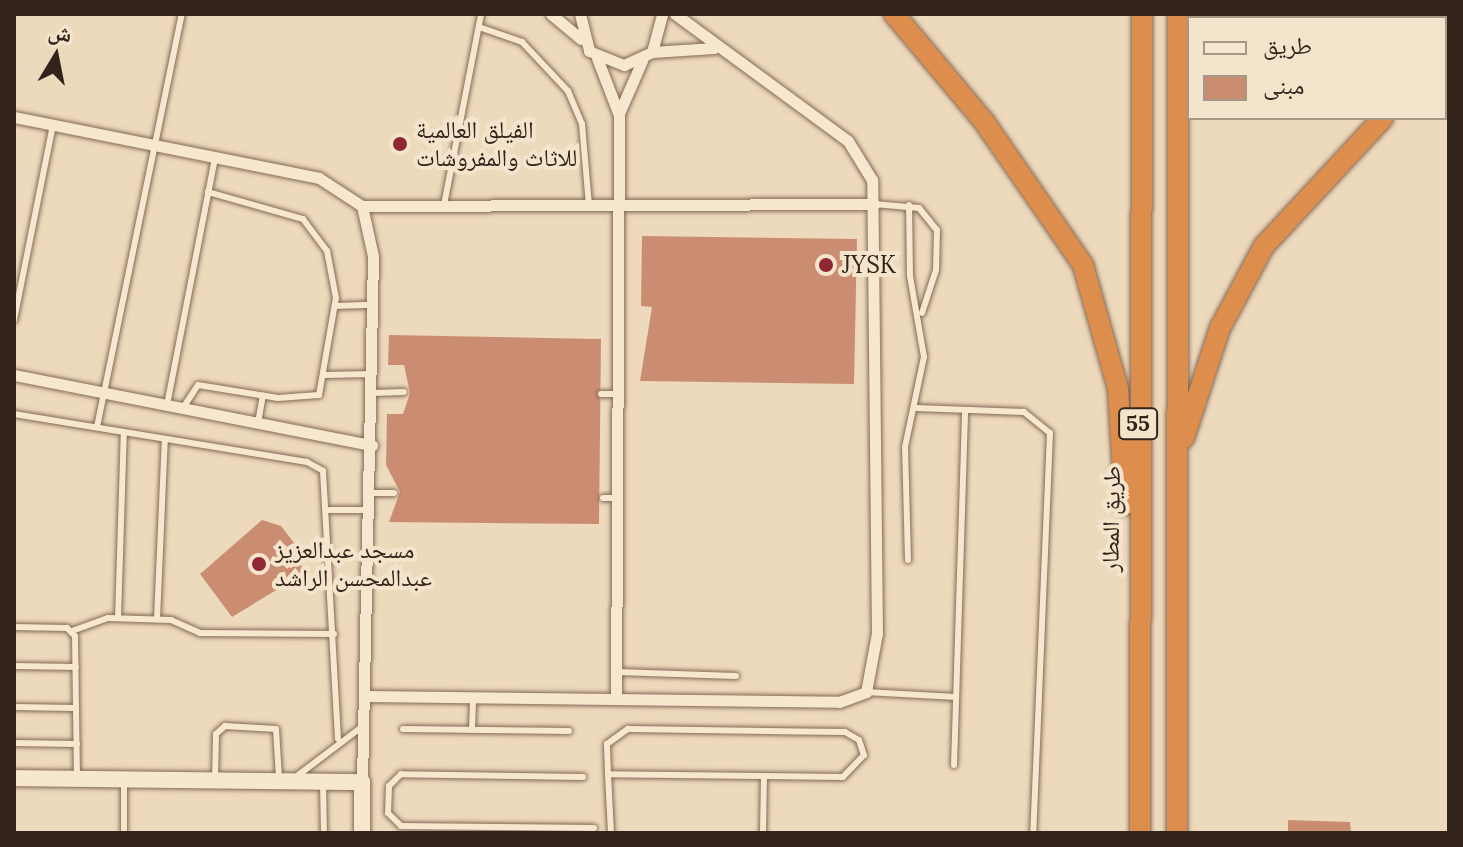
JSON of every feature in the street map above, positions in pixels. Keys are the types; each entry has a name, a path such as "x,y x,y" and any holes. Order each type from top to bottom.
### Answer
{"highway":[{"path":"894,14 985,123 1083,265 1118,389 1136,598"},
{"name":"طريق المطار","path":"1140,833 1136,598 1142,14"},
{"name":"55","path":"1177,833 1178,14"},
{"path":"1178,457 1220,328 1264,246 1381,120"}],"street":[{"path":"551,14 583,41 597,58 619,115 616,699"},
{"path":"580,14 583,41"},
{"path":"619,115 647,56 662,14"},
{"path":"367,696 839,702 866,692 877,633 874,204 865,161 848,141 718,49 675,14"},
{"path":"597,58 624,65 691,45 718,49"},
{"path":"14,117 319,178 362,206 874,204"},
{"path":"362,206 373,256 367,724 362,833"},
{"path":"14,375 372,445"},
{"path":"14,778 362,782"}],"lane":[{"path":"97,427 182,14"},
{"path":"444,205 481,14"},
{"path":"479,27 522,42 568,91 584,133 589,205"},
{"path":"14,320 53,125"},
{"path":"167,405 215,157"},
{"path":"183,408 198,385 263,395 319,395 335,306 327,251 303,219 208,192"},
{"path":"874,204 909,205 927,213 938,239 922,313 916,408 904,457 908,560"},
{"path":"909,205 911,286 922,313"},
{"path":"335,306 373,305"},
{"path":"324,375 372,374"},
{"path":"372,393 404,392"},
{"path":"601,394 619,394"},
{"path":"258,423 263,395"},
{"path":"916,408 1033,414 1051,441 1033,833"},
{"path":"954,765 965,410"},
{"path":"14,414 313,464 326,477 338,739"},
{"path":"118,618 124,432"},
{"path":"157,619 165,439"},
{"path":"371,493 394,493"},
{"path":"603,498 618,498"},
{"path":"329,510 371,510"},
{"path":"14,627 72,631 118,618 157,619 197,632 334,634"},
{"path":"72,631 76,667 77,778"},
{"path":"14,666 76,667"},
{"path":"617,672 736,676"},
{"path":"866,692 956,697"},
{"path":"472,730 473,698"},
{"path":"14,707 76,708"},
{"path":"285,781 338,739 367,724"},
{"path":"214,780 217,730 240,726 278,731 285,781"},
{"path":"403,729 569,731"},
{"path":"608,774 850,775 863,747 845,732 628,729 607,744 608,774 611,833"},
{"path":"14,743 77,744"},
{"path":"763,833 764,776"},
{"path":"583,777 396,777 389,818 423,830 594,828"},
{"path":"124,778 124,833"},
{"path":"323,782 324,833"}],"building":[{"path":"642,236 857,239 854,384 640,381 652,307 641,306"},
{"path":"389,335 601,339 599,524 389,522 400,492 386,465 387,414 403,414 410,393 404,365 388,365"},
{"name":"مسجد عبدالعزيز عبدالمحسن الراشد","path":"262,520 281,526 302,553 301,575 232,617 200,574"},
{"path":"1288,820 1350,822 1351,833 1288,833"}],"place":[{"name":"الفيلق العالمية للاثاث والمفروشات","path":"400,144"},
{"name":"JYSK","path":"826,265"},
{"name":"مسجد عبدالعزيز عبدالمحسن الراشد","path":"259,564"}]}
